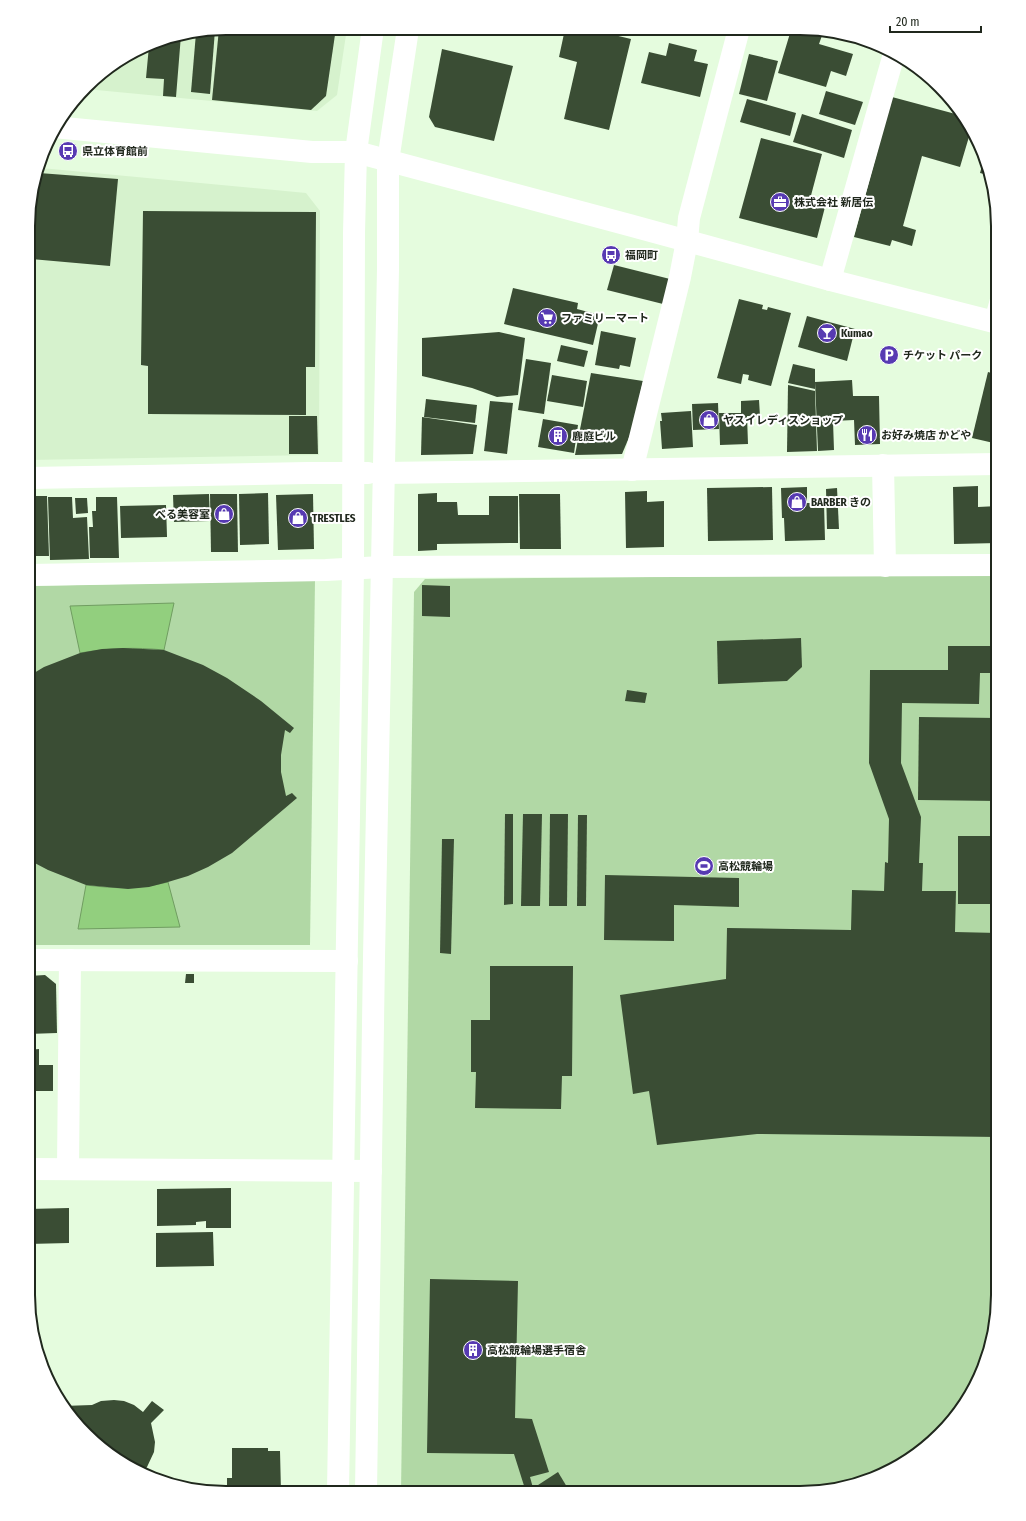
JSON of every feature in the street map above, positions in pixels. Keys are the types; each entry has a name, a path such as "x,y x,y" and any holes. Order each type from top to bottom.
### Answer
{"street":[{"path":"338,1486 353,569 353,270 356,152 372,35"},
{"path":"366,1486 383,473 388,284 388,161 407,35"},
{"path":"632,470 680,277 687,241 689,218 738,35"},
{"path":"830,280 892,60"},
{"path":"63,128 312,152 356,152 830,280 991,321"},
{"path":"35,478 991,464"},
{"path":"884,465 885,566"},
{"path":"35,575 353,569 382,567 991,565"},
{"path":"35,960 347,961"},
{"path":"68,1169 70,960"},
{"path":"35,1169 371,1171"}],"shaded area":[{"path":"214,35 346,35 337,95 317,111 92,90 120,67 142,55 165,45 189,39"},
{"path":"44,168 306,193 320,211 319,455 35,460 35,214"},
{"name":"高松競輪場","path":"991,574 991,1307 981,1356 959,1401 944,1421 926,1439 906,1454 884,1466 861,1476 812,1486 401,1486 414,592 425,579"},
{"path":"315,580 310,945 35,945 35,586"},
{"path":"174,603 164,650 122,648 80,653 70,606"},
{"path":"168,882 180,927 78,929 86,885 127,888"}],"building":[{"path":"215,35 210,94 191,92 196,38"},
{"path":"218,35 335,35 326,96 311,110 212,100"},
{"path":"564,35 614,35 631,39 609,130 564,119 577,62 559,57"},
{"path":"789,35 822,36 819,44 853,54 846,76 831,71 826,87 778,73"},
{"path":"181,41 176,97 163,96 164,79 146,78 148,52 165,45"},
{"path":"669,43 697,50 694,61 708,64 700,97 641,83 649,52 666,56"},
{"path":"442,49 513,66 494,141 435,127 429,117"},
{"path":"749,54 778,61 767,101 739,94"},
{"path":"826,91 863,102 855,125 819,114"},
{"path":"892,97 954,114 969,138 960,167 922,156 903,226 916,230 912,246 892,240 890,246 854,237"},
{"path":"747,99 796,113 790,136 740,122"},
{"path":"802,114 852,130 844,158 793,142"},
{"path":"761,138 822,154 809,203 825,207 817,238 739,218"},
{"path":"43,173 118,179 110,266 35,259 35,216"},
{"path":"143,211 316,212 315,367 306,367 306,415 148,414 148,366 141,365"},
{"path":"614,265 670,279 663,304 607,290"},
{"path":"513,288 578,303 577,309 600,315 593,345 504,324"},
{"path":"739,299 763,305 762,309 767,310 768,307 791,313 771,386 748,380 749,375 743,374 741,384 717,378"},
{"path":"807,316 855,329 847,361 798,347"},
{"path":"601,331 636,338 630,367 620,365 619,369 595,365"},
{"path":"499,332 525,338 518,395 497,397 472,388 422,376 422,338"},
{"path":"561,345 588,351 584,367 557,361"},
{"path":"526,359 551,363 544,414 518,410"},
{"path":"793,364 815,369 815,389 788,383"},
{"path":"988,372 991,373 991,442 972,438"},
{"path":"591,373 643,381 633,428 622,454 575,455"},
{"path":"552,375 587,381 583,407 547,401"},
{"path":"852,380 853,396 879,396 880,444 855,445 854,420 833,421 834,450 818,451 815,382"},
{"path":"788,385 815,391 817,451 787,452"},
{"path":"426,399 477,405 475,423 424,417"},
{"path":"759,400 760,416 747,416 748,444 720,445 719,413 741,413 741,401"},
{"path":"490,401 513,403 507,454 484,451"},
{"path":"718,403 719,429 693,430 692,404"},
{"path":"691,411 693,447 662,449 660,421 662,421 661,413"},
{"path":"289,416 317,416 318,454 289,454"},
{"path":"422,417 477,425 473,454 421,455"},
{"name":"鹿庭ビル","path":"543,419 578,425 574,453 538,447"},
{"path":"978,486 978,507 991,506 991,543 954,544 953,487"},
{"path":"772,487 773,540 708,541 707,488"},
{"path":"807,487 807,503 824,503 825,540 785,541 784,518 782,518 781,488"},
{"path":"837,488 839,529 827,529 826,489"},
{"path":"647,491 647,502 664,501 664,547 626,548 625,492"},
{"path":"268,493 269,544 240,545 239,494"},
{"path":"437,493 437,502 457,502 458,515 489,515 489,496 518,496 518,543 437,544 437,550 418,551 418,494"},
{"path":"209,494 210,521 174,522 173,495"},
{"path":"210,494 237,494 238,552 211,552"},
{"path":"313,494 314,549 278,550 276,495"},
{"path":"519,494 560,494 561,549 520,549"},
{"path":"35,496 47,496 49,556 35,556"},
{"path":"48,497 72,497 73,518 87,517 89,559 50,560"},
{"path":"96,497 117,497 119,558 90,558 89,527 93,527 92,511 96,511"},
{"path":"75,498 87,498 88,513 76,514"},
{"path":"166,505 167,537 121,538 120,506"},
{"path":"422,585 450,586 450,617 422,616"},
{"path":"801,638 802,667 787,681 718,684 717,641"},
{"path":"948,646 991,646 991,673 980,673 979,704 902,703 901,763 921,817 919,863 923,863 922,891 956,891 955,932 991,933 991,1137 757,1134 657,1145 649,1091 633,1094 620,995 726,979 727,928 851,930 852,890 884,891 885,862 888,863 889,819 869,763 870,670 948,670"},
{"path":"123,648 164,650 203,665 227,678 261,701 294,728 290,733 285,730 281,755 281,772 286,796 292,793 297,798 232,853 208,867 188,876 149,887 128,889 86,885 35,863 35,672 44,667 80,653 102,649"},
{"path":"627,690 647,693 645,703 625,701"},
{"path":"919,717 991,718 991,801 918,800"},
{"path":"505,814 513,814 513,904 504,905"},
{"path":"523,814 542,814 540,906 521,906"},
{"path":"550,814 568,814 567,906 549,906"},
{"path":"578,815 587,815 586,906 577,906"},
{"path":"958,836 991,836 991,904 958,904"},
{"path":"442,839 454,839 451,954 440,953"},
{"path":"605,875 739,878 739,907 674,905 674,941 604,940"},
{"path":"490,966 573,966 572,1076 562,1076 561,1109 475,1108 476,1072 471,1072 471,1020 490,1020"},
{"path":"186,974 194,974 194,983 185,983"},
{"path":"45,975 56,984 57,1033 35,1034 35,976"},
{"path":"35,1049 39,1049 39,1065 53,1065 53,1091 35,1091"},
{"path":"231,1188 231,1228 206,1228 206,1221 196,1222 196,1225 157,1226 157,1189"},
{"path":"69,1208 69,1243 35,1244 35,1209"},
{"path":"213,1232 214,1266 156,1267 156,1233"},
{"name":"高松競輪場選手宿舎","path":"430,1279 518,1281 515,1418 532,1419 549,1472 530,1477 532,1486 524,1486 514,1454 427,1453"},
{"path":"101,1401 124,1401 134,1405 143,1412 152,1401 164,1410 151,1423 155,1442 154,1452 146,1468 120,1454 100,1439 82,1421 71,1406 92,1405"},
{"path":"232,1448 268,1448 268,1451 280,1451 281,1486 227,1486 227,1478 232,1478"},
{"path":"558,1472 566,1486 537,1486"}],"place":[{"name":"県立体育館前","path":"68,151"},
{"name":"株式会社 新居伝","path":"780,202"},
{"name":"福岡町","path":"611,255"},
{"name":"ファミリーマート","path":"547,318"},
{"name":"Kumao","path":"827,333"},
{"name":"チケット パーク","path":"889,355"},
{"name":"ヤスイレディスショップ","path":"709,420"},
{"name":"お好み焼店 かどや","path":"867,435"},
{"name":"鹿庭ビル","path":"558,436"},
{"name":"BARBER きの","path":"797,502"},
{"name":"べる美容室","path":"224,514"},
{"name":"TRESTLES","path":"298,518"},
{"name":"高松競輪場","path":"704,866"},
{"name":"高松競輪場選手宿舎","path":"473,1350"}]}
